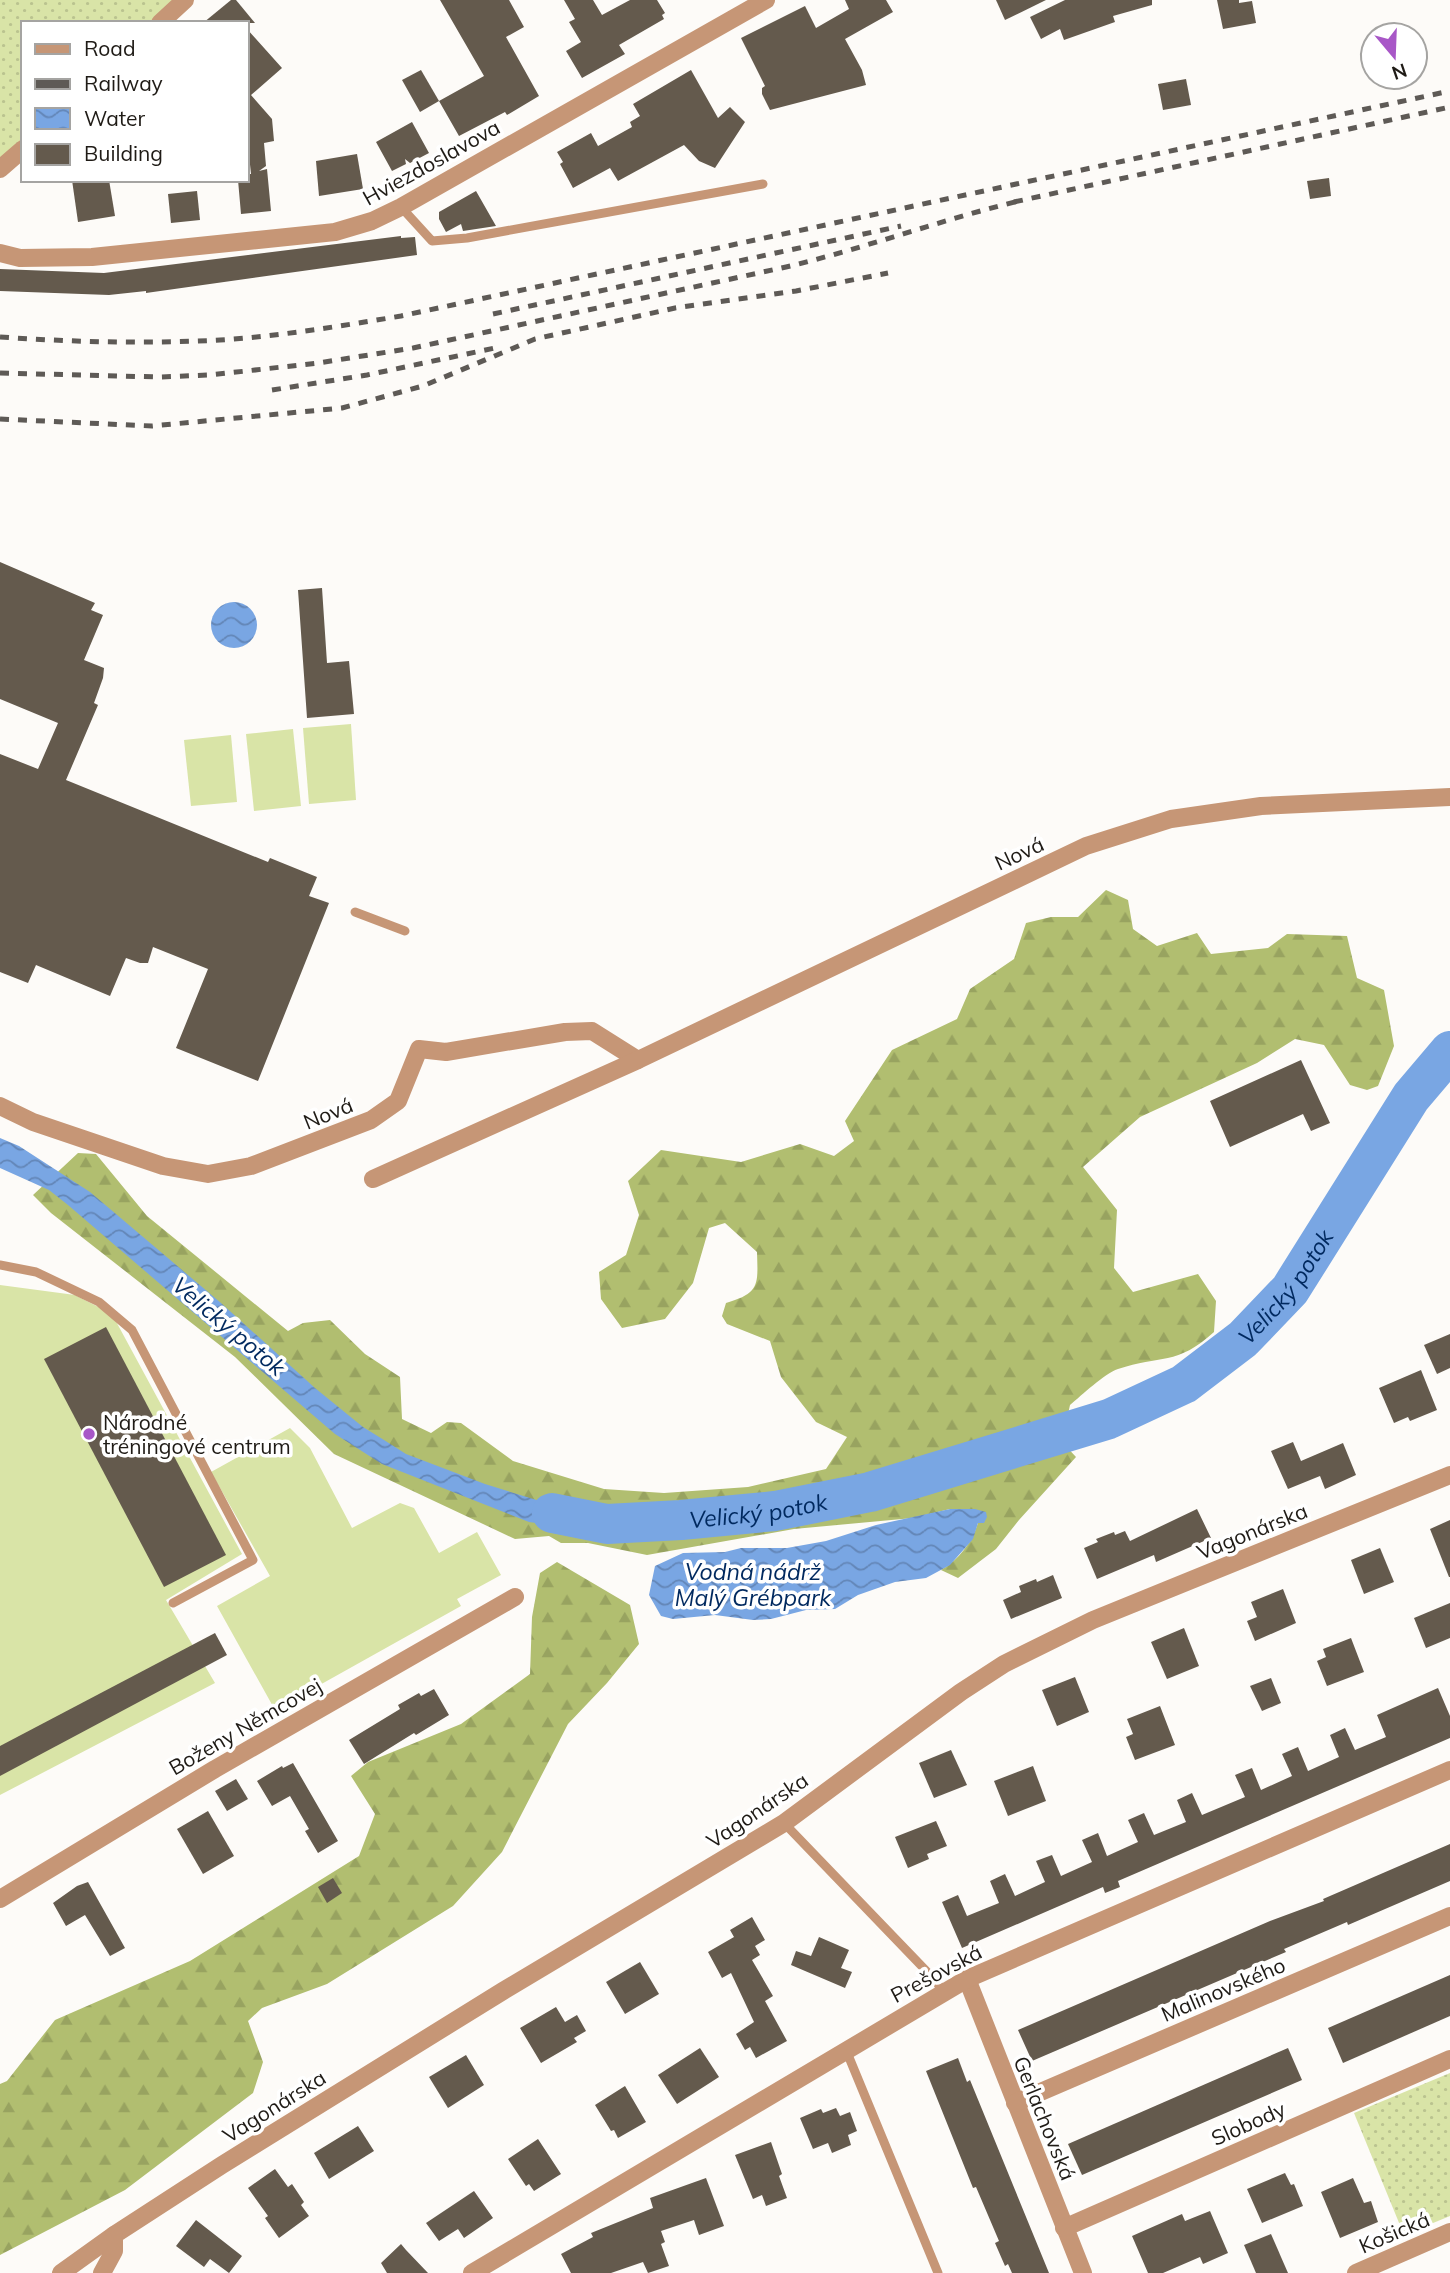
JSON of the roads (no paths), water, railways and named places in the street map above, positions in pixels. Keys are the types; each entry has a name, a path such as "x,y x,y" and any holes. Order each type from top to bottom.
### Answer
{"street":[{"path":"162,21 185,0"},
{"name":"Hviezdoslavova","path":"0,253 20,258 92,257 335,232 372,222 766,0"},
{"path":"0,169 21,151"},
{"name":"Nová","path":"373,1179 638,1060 1086,846 1171,819 1261,806 1450,797"},
{"name":"Nová","path":"0,1107 33,1122 152,1162 208,1174 251,1166 371,1120 398,1101 419,1049 446,1052 565,1032 592,1031 638,1060"},
{"name":"Vagonárska","path":"61,2273 222,2165 503,1991 784,1823 961,1692 1004,1664 1093,1620 1450,1475"},
{"name":"Boženy Němcovej","path":"0,1899 215,1769 515,1597"},
{"name":"Prešovská","path":"472,2273 967,1979 1450,1770"},
{"name":"Malinovského","path":"1015,2103 1450,1916"},
{"name":"Gerlachovská","path":"967,1979 1083,2273"},
{"name":"Slobody","path":"1065,2228 1450,2059"},
{"name":"Košická","path":"1356,2273 1450,2232"},
{"path":"102,2273 114,2251 114,2235"}],"lane":[{"path":"401,207 432,241 467,238 763,184"},
{"path":"355,912 405,930"},
{"path":"0,1265 36,1272 99,1302 132,1330 253,1560 173,1603"},
{"path":"784,1823 936,1981 943,1992"},
{"path":"846,2050 938,2273"}],"water":[{"path":"234,602 251,608 257,625 251,642 234,648 217,642 211,625 217,608"},
{"path":"0,1138 19,1146 90,1192 363,1427 406,1454 485,1484 543,1502 574,1508 607,1510 605,1529 529,1522 382,1464 335,1434 68,1205 49,1190 0,1168"},
{"name":"Vodná nádrž Malý Grébpark","path":"950,1509 975,1509 986,1512 987,1517 984,1523 978,1523 973,1539 950,1565 926,1578 895,1582 858,1595 835,1609 806,1610 771,1619 753,1620 715,1615 673,1619 661,1616 649,1595 655,1566 683,1553 725,1552 741,1548 787,1548 826,1541 876,1525"}],"waterway":[{"name":"Velický potok","path":"552,1513 607,1524 681,1520 775,1511 870,1492 1109,1419 1184,1384 1243,1339 1290,1290 1411,1097 1450,1051"}],"railway":[{"path":"0,337 110,342 220,340 401,316 1450,91"},
{"path":"1014,202 1450,107"},
{"path":"0,373 159,377 210,375 318,363 413,348 786,267 1023,200"},
{"path":"493,314 901,226"},
{"path":"0,419 152,426 342,408 423,386 535,339 675,308 796,291 888,273"},
{"path":"272,390 367,375 495,348"}],"place":[{"name":"Národné tréningové centrum","path":"89,1434"}]}
